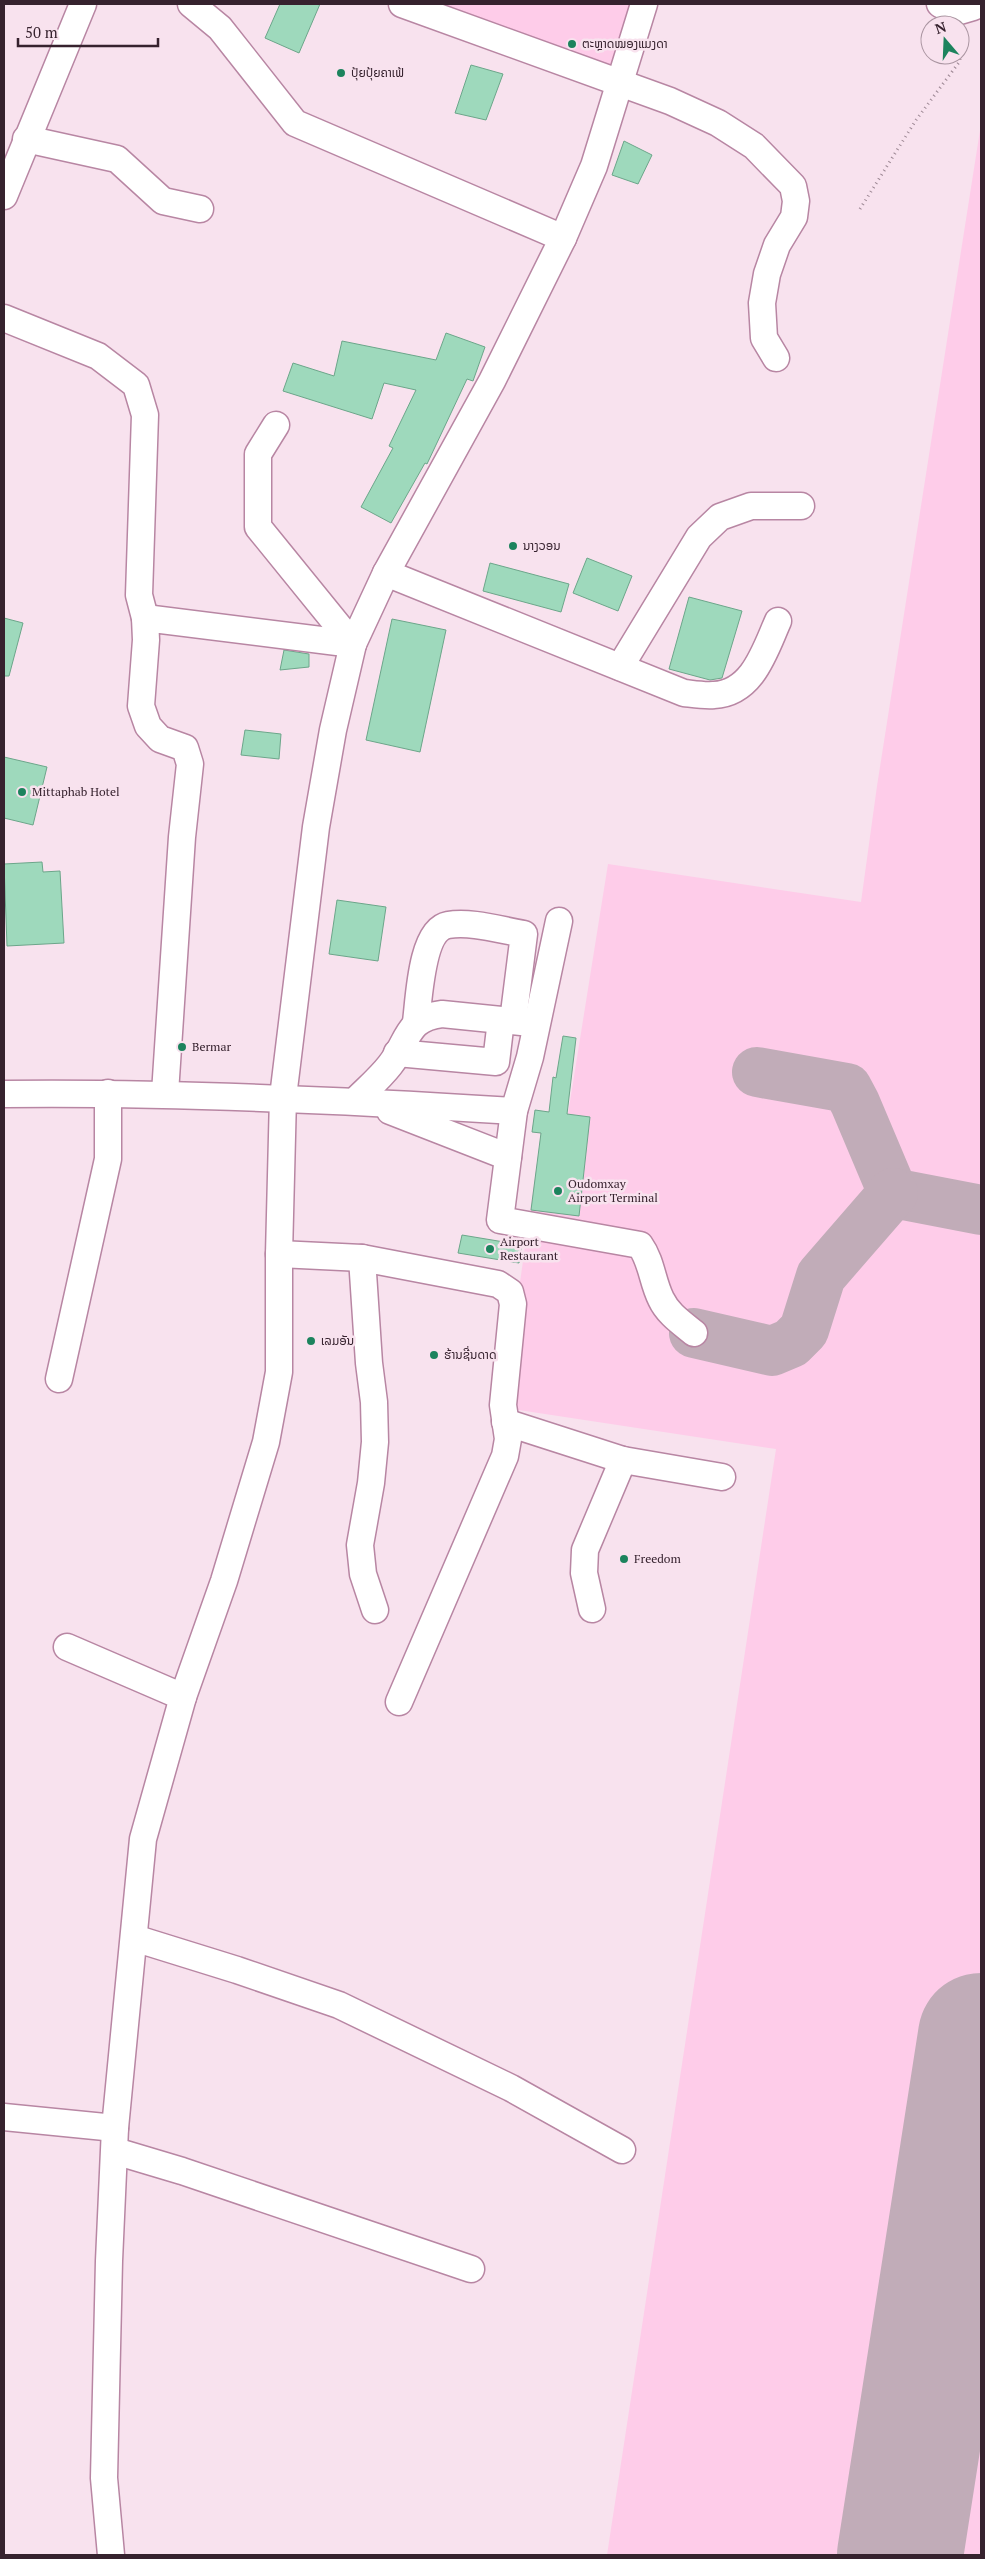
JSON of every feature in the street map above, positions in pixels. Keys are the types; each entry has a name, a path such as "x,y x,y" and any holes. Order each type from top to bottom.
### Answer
{"street":[{"path":"4,196 83,4"},
{"path":"191,4 220,28 295,123 563,238"},
{"path":"402,4 621,85 670,101 718,123 754,146 793,186 796,201 794,217 777,245 767,274 762,303 764,338 776,358"},
{"path":"111,2555 104,2478 109,2261 115,2140 143,1839 183,1696 224,1581 266,1442 279,1372 279,1254 283,1097 316,827 333,730 353,644 386,573 492,381 563,238 594,166 621,85 644,4"},
{"path":"940,4 956,12 973,7 975,4"},
{"path":"26,139 117,159 163,201 200,209"},
{"path":"4,318 98,356 136,385 146,415 139,595 145,618 146,640 141,706 148,726 160,739 185,748 190,764 182,837 164,1093"},
{"path":"276,425 258,454 258,527 353,644"},
{"path":"620,667 699,537 720,517 751,506 801,506"},
{"path":"386,573 684,693 715,696 740,687 758,666 778,621"},
{"path":"145,618 353,644"},
{"path":"397,1053 496,1062 517,1022 559,921"},
{"path":"359,1101 392,1064 416,1022 429,944 436,931 446,925 460,924 524,934 517,1022 514,1111 500,1220 640,1245 651,1264 661,1300 672,1315 694,1333"},
{"path":"416,1022 428,1015 442,1014 517,1022"},
{"path":"59,1380 108,1159 108,1092"},
{"path":"4,1094 164,1093 283,1097 514,1111"},
{"path":"359,1101 508,1157"},
{"path":"279,1254 362,1258 498,1284 510,1292 513,1304 506,1358 503,1405 508,1439 505,1456 399,1702"},
{"path":"362,1258 369,1363 374,1402 374,1442 371,1483 360,1545 363,1574 375,1610"},
{"path":"505,1422 623,1460 722,1478"},
{"path":"592,1609 584,1573 585,1550 623,1460"},
{"path":"67,1647 183,1696"},
{"path":"134,1938 237,1970 338,2005 511,2088 622,2150"},
{"path":"4,2118 115,2140 182,2171 471,2269"}],"path":[{"path":"860,209 916,120 957,65"}],"shaded area":[{"name":"ຕະຫຼາດໝອງແມງດາ","path":"402,4 644,4 621,85"},
{"path":"981,124 981,2555 607,2555 776,1449 512,1409 505,1388 541,1134 532,1132 535,1110 568,1114 608,864 861,902 877,786"}],"building":[{"path":"280,4 320,4 299,53 265,38"},
{"path":"471,65 503,74 486,120 455,113"},
{"path":"624,141 652,155 638,184 612,175"},
{"path":"446,333 485,347 473,381 467,379 427,464 425,463 391,523 361,507 393,448 389,446 416,390 384,383 372,419 283,391 293,363 334,376 342,341 436,360"},
{"path":"587,558 632,576 618,611 573,593"},
{"path":"490,563 569,584 561,612 483,591"},
{"path":"689,597 742,611 722,678 710,680 669,669"},
{"path":"4,618 23,623 9,676 4,676"},
{"path":"392,619 446,630 420,752 366,740"},
{"path":"284,650 309,654 309,667 280,670"},
{"path":"245,730 281,734 279,759 241,755"},
{"name":"Mittaphab Hotel","path":"4,757 47,767 33,825 4,818"},
{"path":"42,862 43,872 60,871 64,943 7,946 4,864"},
{"path":"337,900 386,907 378,961 329,954"},
{"path":"563,1036 576,1038 567,1114 590,1117 579,1216 531,1210 541,1133 532,1132 535,1110 549,1112 553,1077 556,1078"},
{"name":"Airport Restaurant","path":"462,1235 522,1245 519,1263 458,1253"}],"taxiway":[{"path":"757,1072 847,1088 893,1193"},
{"path":"893,1193 981,1210"},
{"path":"694,1333 772,1351 791,1343 804,1330 821,1276 893,1193"}],"runway":[{"path":"900,2555 981,2036"}],"place":[{"name":"ຕະຫຼາດໝອງແມງດາ","path":"572,44"},
{"name":"ປຸ້ຍປຸ້ຍຄາເຟ້","path":"341,73"},
{"name":"ນາງວອນ","path":"513,546"},
{"name":"Mittaphab Hotel","path":"22,792"},
{"name":"Bermar","path":"182,1047"},
{"name":"Oudomxay Airport Terminal","path":"558,1191"},
{"name":"Airport Restaurant","path":"490,1249"},
{"name":"ເລມອັນ","path":"311,1341"},
{"name":"ຮ້ານຊີ່ນດາດ","path":"434,1355"},
{"name":"Freedom","path":"624,1559"}]}
